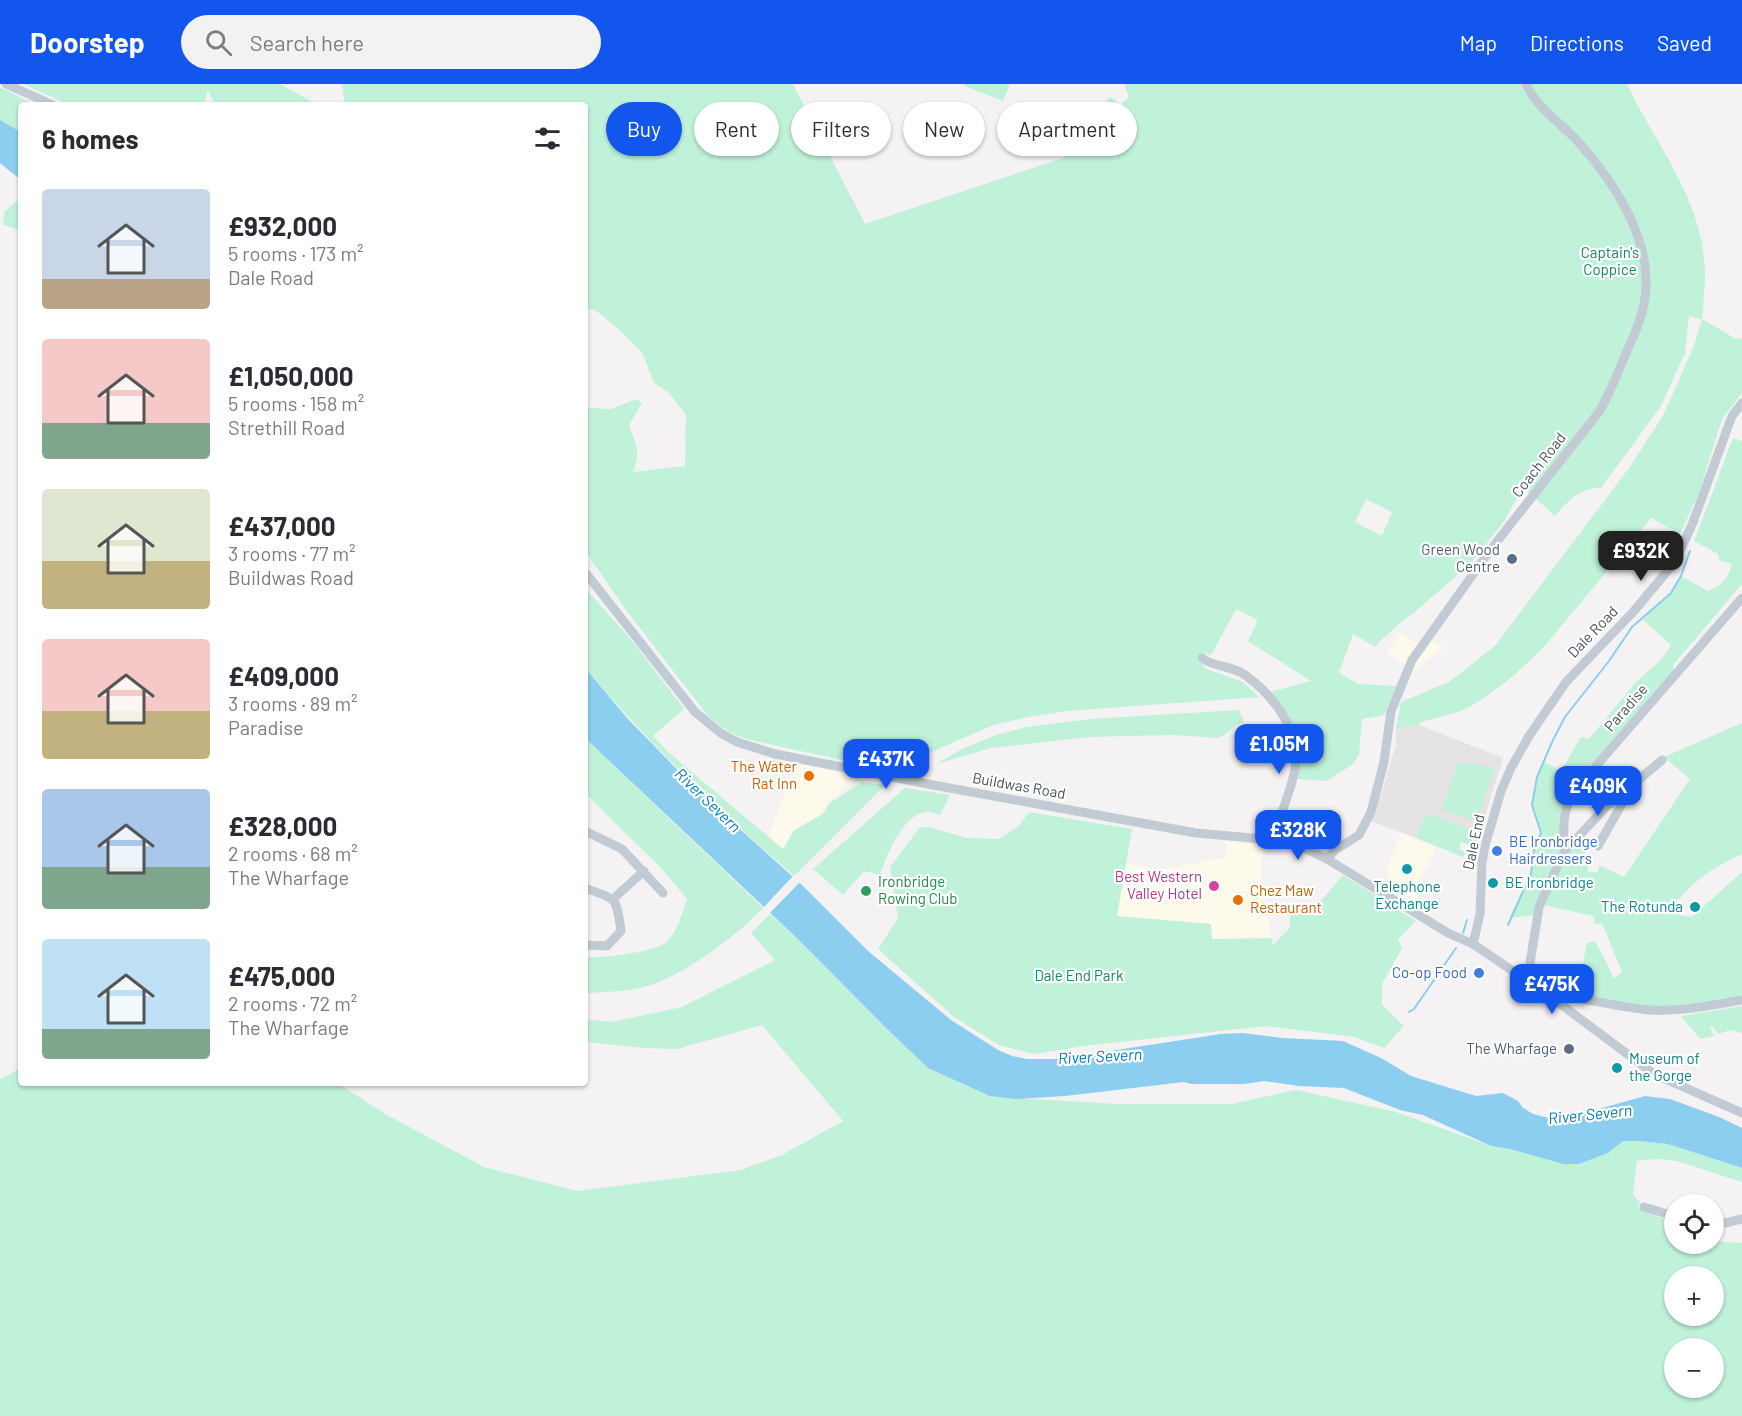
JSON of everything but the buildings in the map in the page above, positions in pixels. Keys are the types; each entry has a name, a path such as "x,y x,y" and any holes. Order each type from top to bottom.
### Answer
{"street":[{"path":"6,84 46,102"},
{"path":"1518,84 1533,99"},
{"name":"Coach Road","path":"1327,859 1335,850 1359,835 1371,812 1384,762 1391,711 1412,660 1491,549 1599,412 1607,399 1642,312 1646,285 1645,268 1638,237 1628,213 1604,173 1560,122 1533,99 1526,84"},
{"name":"Dale Road","path":"1520,750 1566,682 1634,611 1674,563 1696,516 1732,416 1742,403"},
{"name":"Buildwas Road","path":"588,576 695,712 722,734 757,750 1196,833 1276,840"},
{"name":"Paradise","path":"1564,852 1564,815 1566,805 1576,789 1742,598"},
{"path":"1206,663 1238,670 1252,680 1277,706 1291,733 1295,747 1295,770 1278,823 1276,840 1304,848 1327,859 1448,933 1473,944 1547,994 1654,1074 1742,1113"},
{"name":"Dale End","path":"1473,944 1480,914 1485,846 1502,791 1520,750"},
{"name":"Paradise","path":"1527,982 1539,907 1564,852 1605,808 1662,760"},
{"path":"1598,846 1623,802 1625,792"},
{"path":"588,832 622,849 663,893"},
{"path":"613,899 644,871"},
{"path":"588,889 613,899 618,908 621,931 607,946 588,945"},
{"path":"1547,994 1658,1010 1675,1010 1742,1000"},
{"path":"1644,1207 1664,1213"},
{"path":"1724,1223 1742,1219"}],"shaded area":[{"path":"1400,632 1424,647 1429,639 1442,648 1412,673 1405,664 1387,653"},
{"path":"1419,725 1503,758 1480,832 1426,813 1416,838 1371,821 1396,745 1396,728"},
{"path":"796,763 859,777 830,799 819,816 794,830 783,850 769,835"},
{"path":"1402,833 1436,847 1427,870 1425,869 1415,906 1396,894 1387,872"},
{"path":"1226,841 1266,846 1261,859 1261,879 1272,938 1211,939 1211,924 1117,916 1125,864 1166,869 1225,857"}],"green space":[{"path":"23,84 280,84 313,102 214,102 208,89 205,102 62,102"},
{"name":"Captain's Coppice","path":"342,84 793,84 802,102 791,102 791,156 830,156 865,224 1066,156 1137,156 1137,102 1123,102 1129,97 1124,84 1627,84 1688,197 1696,221 1703,246 1705,273 1702,319 1736,339 1742,338 1742,393 1722,419 1699,493 1680,534 1651,518 1543,648 1512,677 1480,701 1461,711 1421,722 1419,725 1396,728 1401,702 1449,682 1495,646 1629,468 1663,416 1693,348 1702,320 1689,316 1685,353 1661,406 1601,488 1580,493 1555,516 1523,487 1505,520 1471,563 1406,618 1376,647 1353,634 1339,673 1358,684 1396,686 1384,715 1362,719 1359,755 1352,765 1326,781 1297,779 1288,721 1278,701 1270,692 1311,681 1248,641 1257,623 1256,619 1236,609 1211,655 1206,653 1202,658 1204,668 1243,682 1259,697 1067,711 1028,717 997,724 965,737 901,766 896,772 755,741 729,732 708,716 626,610 588,555 588,405 589,408 611,409 636,399 642,403 629,425 637,453 633,472 685,466 686,415 669,393 654,383 642,352 595,310 588,309 588,102 345,102","holes":["1366,499 1392,512 1382,536 1355,522"]},
{"path":"964,84 1010,84 1003,101 964,86"},
{"path":"0,87 29,102 18,102 18,130 0,120"},
{"path":"1111,97 1117,102 1105,102"},
{"path":"18,200 18,230 3,224 5,211"},
{"path":"1733,438 1742,441 1742,584 1673,665 1674,670 1572,787 1561,810 1559,851 1535,915 1509,918 1530,874 1534,849 1541,833 1532,805 1537,777 1543,761 1561,771 1581,737 1589,739 1636,682 1662,659 1671,645 1641,618 1671,593 1681,576 1708,591 1721,584 1729,573 1732,564 1719,560 1718,554 1694,541"},
{"path":"588,591 633,642 684,709 653,736 668,752 783,849 794,830 823,814 830,803 862,782 885,785 794,876 685,776 588,672"},
{"path":"1239,710 1244,722 1235,725 1218,738 1173,735 1088,737 991,748 936,764 962,749 996,735 1026,727 1090,719"},
{"path":"1742,723 1742,854 1706,874 1675,903 1678,915 1692,917 1742,872 1742,998 1668,1009 1585,997 1584,985 1581,984 1581,972 1587,943 1595,941 1614,978 1622,972 1602,923 1595,924 1593,916 1543,905 1568,855 1577,845 1588,856 1588,872 1598,872 1599,865 1624,877 1690,779 1664,757"},
{"path":"588,741 763,908 721,945 669,977 636,989 588,993 588,957 649,950 664,944 672,936 687,899 662,869 588,796"},
{"path":"1458,762 1495,767 1477,821 1442,810"},
{"path":"905,788 950,795 940,815 931,812 918,814 903,828 891,847 880,875 864,871 843,895 813,869"},
{"name":"Dale End Park","path":"1029,812 1132,829 1117,916 1211,924 1212,939 1272,938 1273,945 1290,928 1290,905 1315,904 1326,896 1343,875 1416,921 1398,939 1402,948 1382,984 1382,1005 1404,1026 1384,1048 1355,1037 1266,1026 1091,1045 1034,1054 999,1045 954,1017 878,949 898,918 890,867 920,827 929,827 967,838 998,839 1018,827"},
{"path":"1426,813 1480,832 1477,847 1461,842 1459,849 1465,852 1463,857 1416,838"},
{"path":"770,914 882,1024 998,1097 1116,1104 1232,1104 1296,1090 1396,1112 1491,1146 1563,1164 1579,1164 1608,1153 1623,1141 1638,1141 1668,1144 1742,1168 1742,1182 1677,1161 1657,1159 1637,1161 1633,1194 1640,1203 1638,1208 1664,1219 1664,1254 1724,1254 1724,1242 1742,1243 1742,1416 0,1416 0,1079 18,1070 18,1086 342,1086 387,1115 484,1167 578,1191 741,1170 782,1155 843,1121 762,1025 677,1049 588,1042 588,1019 612,1022 682,1007 775,960 751,933"},
{"path":"1742,1006 1742,1033 1730,1030 1718,1034 1713,1026 1710,1028 1714,1036 1700,1039 1681,1016"}],"water":[{"path":"0,120 18,130 18,178 0,163"},
{"name":"River Severn","path":"588,672 628,719 699,792 803,886 868,951 951,1020 998,1050 1027,1059 1058,1059 1221,1034 1243,1033 1343,1041 1381,1058 1411,1076 1476,1096 1503,1093 1518,1101 1523,1108 1533,1114 1549,1118 1570,1117 1645,1096 1670,1099 1742,1128 1742,1168 1668,1144 1638,1141 1623,1141 1608,1153 1579,1164 1563,1164 1491,1146 1423,1115 1400,1110 1344,1088 1299,1086 1264,1081 1244,1084 1184,1082 1065,1096 1016,1099 990,1096 928,1068 802,943 588,741"}],"pier":[{"path":"795,874 802,880 767,916 761,910"}],"waterway":[{"path":"1508,925 1531,874 1534,849 1541,833 1532,805 1537,777 1553,740 1565,717 1609,661 1632,627 1671,593 1681,576 1690,551"},
{"path":"1463,933 1467,920"},
{"path":"1409,1012 1414,1009 1456,948"}],"place":[{"name":"Green Wood Centre","path":"1512,559"},
{"name":"The Water Rat Inn","path":"809,776"},
{"name":"BE Ironbridge Hairdressers","path":"1497,851"},
{"name":"Telephone Exchange","path":"1407,869"},
{"name":"BE Ironbridge","path":"1493,883"},
{"name":"Best Western Valley Hotel","path":"1214,886"},
{"name":"Ironbridge Rowing Club","path":"866,891"},
{"name":"Chez Maw Restaurant","path":"1238,900"},
{"name":"The Rotunda","path":"1695,907"},
{"name":"Co-op Food","path":"1479,973"},
{"name":"The Wharfage","path":"1569,1049"},
{"name":"Museum of the Gorge","path":"1617,1068"}]}
